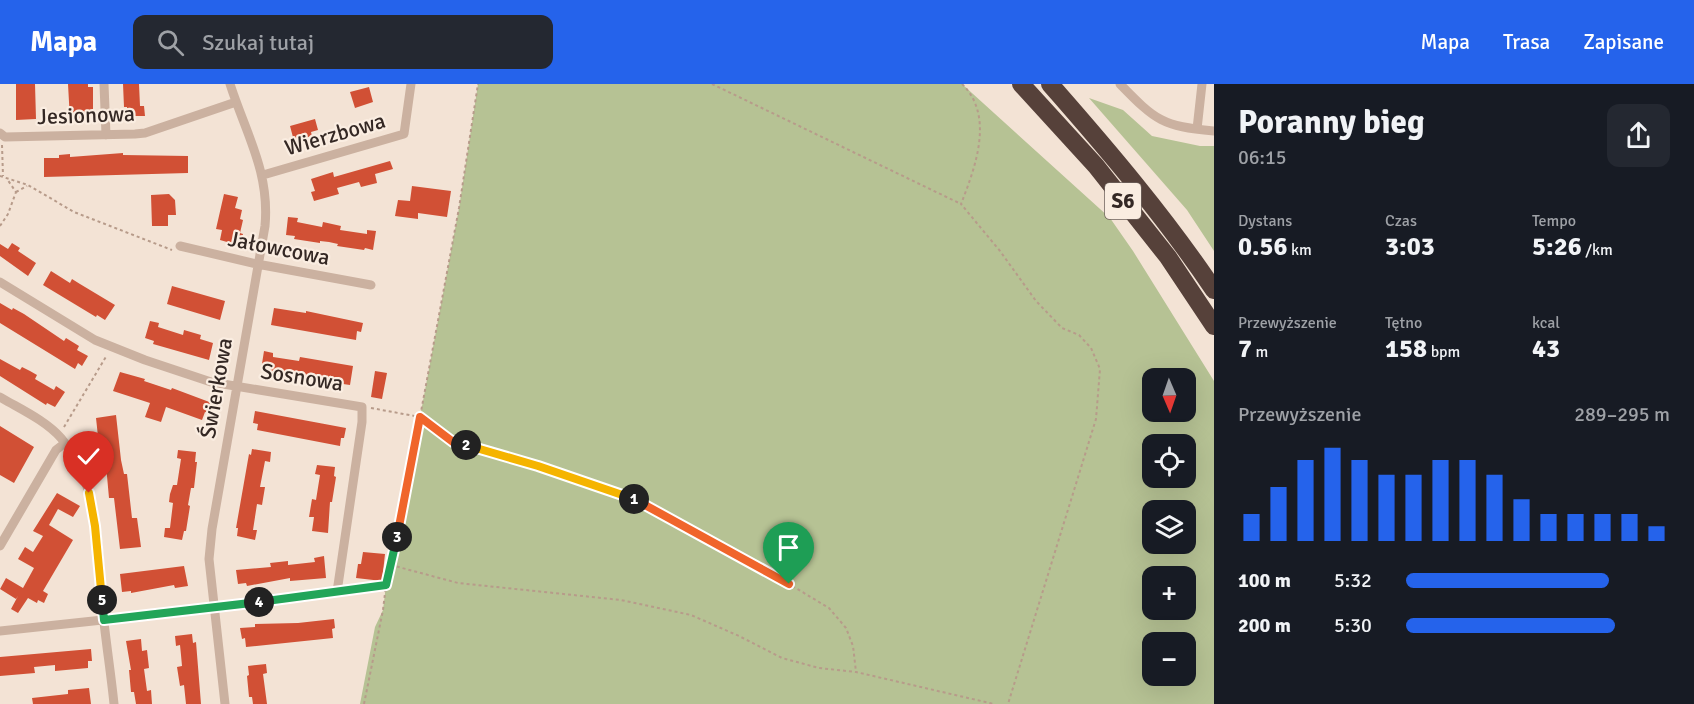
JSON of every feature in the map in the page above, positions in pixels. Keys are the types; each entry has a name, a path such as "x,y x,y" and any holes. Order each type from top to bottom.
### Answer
{"highway":[{"name":"S6","path":"1021,84 1096,166 1168,256 1214,326"},
{"name":"S6","path":"1050,84 1112,154 1182,243 1214,290"}],"street":[{"path":"104,84 106,135"},
{"name":"Świerkowa","path":"225,704 209,559 212,529 266,213 263,176 230,84"},
{"name":"Wierzbowa","path":"263,176 404,134 411,84"},
{"path":"1120,84 1147,112 1164,122 1179,127 1214,131"},
{"path":"1197,129 1202,84"},
{"name":"Jesionowa","path":"2,135 144,133 236,102"},
{"name":"Jałowcowa","path":"180,246 257,264 371,285"},
{"name":"Sosnowa","path":"0,282 111,347 211,382 362,407 362,422 337,592"},
{"path":"0,397 32,416 62,439 84,476 95,526 114,704"},
{"path":"0,546 62,439"},
{"path":"0,631 337,592"}],"path":[{"path":"364,704 459,208 478,84"},
{"path":"712,84 961,204 1000,250 1036,301 1062,327 1080,335 1091,348 1100,369 1096,419 1008,704"},
{"path":"961,204 979,146 980,121 975,106 962,84"},
{"path":"2,135 3,177 16,192"},
{"path":"3,177 28,185 84,217 171,250 186,254 190,249"},
{"path":"0,226 8,214 16,192 28,185"},
{"path":"62,439 111,347"},
{"path":"378,409 420,417 453,442 538,466 641,501 829,608 846,628 853,646 856,672"},
{"path":"391,565 458,583 621,600 691,615 782,658 819,668 856,672 994,704"},
{"path":"337,592 386,585"}],"green space":[{"path":"478,84 962,84 1110,218 1214,381 1214,704 360,704 375,627 383,610 459,208"},
{"path":"1089,98 1123,110 1152,136 1200,146 1214,146 1214,251 1187,210"}],"building":[{"path":"16,84 35,84 36,119 16,120"},
{"path":"68,84 88,84 88,87 93,87 93,110 89,110 90,120 70,120"},
{"path":"123,84 139,84 140,106 144,106 145,116 127,116 127,107 124,107"},
{"path":"369,87 373,102 355,108 350,92"},
{"path":"315,119 318,130 311,132 312,136 304,138 303,144 298,140 294,141 290,126"},
{"path":"123,153 123,155 188,156 188,173 44,177 44,158 59,158 59,155 70,154 70,157"},
{"path":"390,161 393,169 375,174 377,183 361,187 359,182 337,188 339,194 314,201 311,192 315,191 311,179 333,172 334,177"},
{"path":"412,186 451,191 447,217 418,213 418,219 395,216 398,200 410,201"},
{"path":"169,194 175,200 176,215 168,215 168,226 152,226 151,195"},
{"path":"224,194 238,197 235,208 242,210 241,246 220,240 222,230 216,229"},
{"path":"288,217 298,218 297,222 322,227 323,222 341,226 340,230 367,234 367,230 376,231 373,250 337,246 338,244 329,242 294,239 295,236 286,235"},
{"path":"12,243 20,248 18,251 36,263 28,276 0,256 0,244 8,249"},
{"path":"51,271 70,283 72,279 115,305 105,320 97,315 96,317 43,285"},
{"path":"172,286 225,301 220,320 167,304"},
{"path":"0,303 24,314 64,341 66,338 79,346 77,350 88,356 82,366 78,363 75,369 0,323"},
{"path":"274,308 306,313 306,311 363,323 361,332 357,331 356,340 271,325"},
{"path":"150,321 159,323 158,327 183,335 184,330 201,335 200,339 213,343 209,360 153,344 154,341 145,338"},
{"path":"264,351 273,353 273,357 299,361 300,357 353,366 350,385 267,373 268,371 261,370"},
{"path":"0,359 20,370 22,367 37,375 35,379 54,390 56,386 65,392 55,407 47,403 46,405 0,376"},
{"path":"375,371 387,373 382,399 371,397"},
{"path":"120,372 212,403 209,413 205,412 202,420 166,407 161,422 145,417 150,403 113,391"},
{"path":"255,411 346,428 344,438 341,438 340,446 257,430 258,424 253,423"},
{"path":"116,415 121,460 124,474 127,474 132,518 137,518 141,547 120,549 114,498 109,498 105,454 100,455 96,418"},
{"path":"0,426 34,447 14,483 0,475"},
{"path":"252,449 271,452 270,462 265,461 260,487 265,487 262,505 257,504 253,530 257,530 255,540 237,536 238,528 236,528 249,454 251,455"},
{"path":"178,450 196,452 195,462 197,462 194,488 191,488 188,505 190,506 186,531 184,531 182,540 164,537 165,528 170,528 173,503 169,502 170,494 173,485 177,485 181,459 177,458"},
{"path":"317,465 335,467 334,476 336,477 332,502 330,502 328,533 312,531 314,517 309,517 312,499 316,500 320,475 315,474"},
{"path":"57,493 80,506 73,517 58,509 49,525 73,540 43,591 48,594 44,603 38,600 37,603 28,598 18,613 11,609 18,596 16,599 0,589 6,578 23,588 34,568 18,559 25,547 33,552 43,536 33,531"},
{"path":"363,552 385,554 382,581 356,578"},
{"path":"324,556 326,578 290,581 290,578 247,586 246,583 238,584 236,570 271,567 270,563 288,561 288,565 315,562 314,558"},
{"path":"184,566 188,586 175,588 174,585 131,593 131,591 122,592 120,574"},
{"path":"334,619 333,638 246,647 240,628 255,627 255,624"},
{"path":"192,634 193,643 196,642 201,704 186,704 184,685 180,686 177,667 182,666 180,645 176,646 175,636"},
{"path":"141,639 142,651 147,650 149,668 144,669 147,691 151,690 152,704 136,704 134,692 131,692 129,670 131,670 126,641"},
{"path":"91,649 92,661 88,661 88,668 55,671 55,665 34,667 35,673 0,676 0,657"},
{"path":"266,664 267,673 263,674 267,704 253,704 252,697 249,697 248,666"},
{"path":"89,688 91,704 33,704 32,698 68,694 68,690"}],"route":[{"path":"89,493 95,526 104,620 386,585 420,417 453,442 538,466 641,501 789,584"}]}
